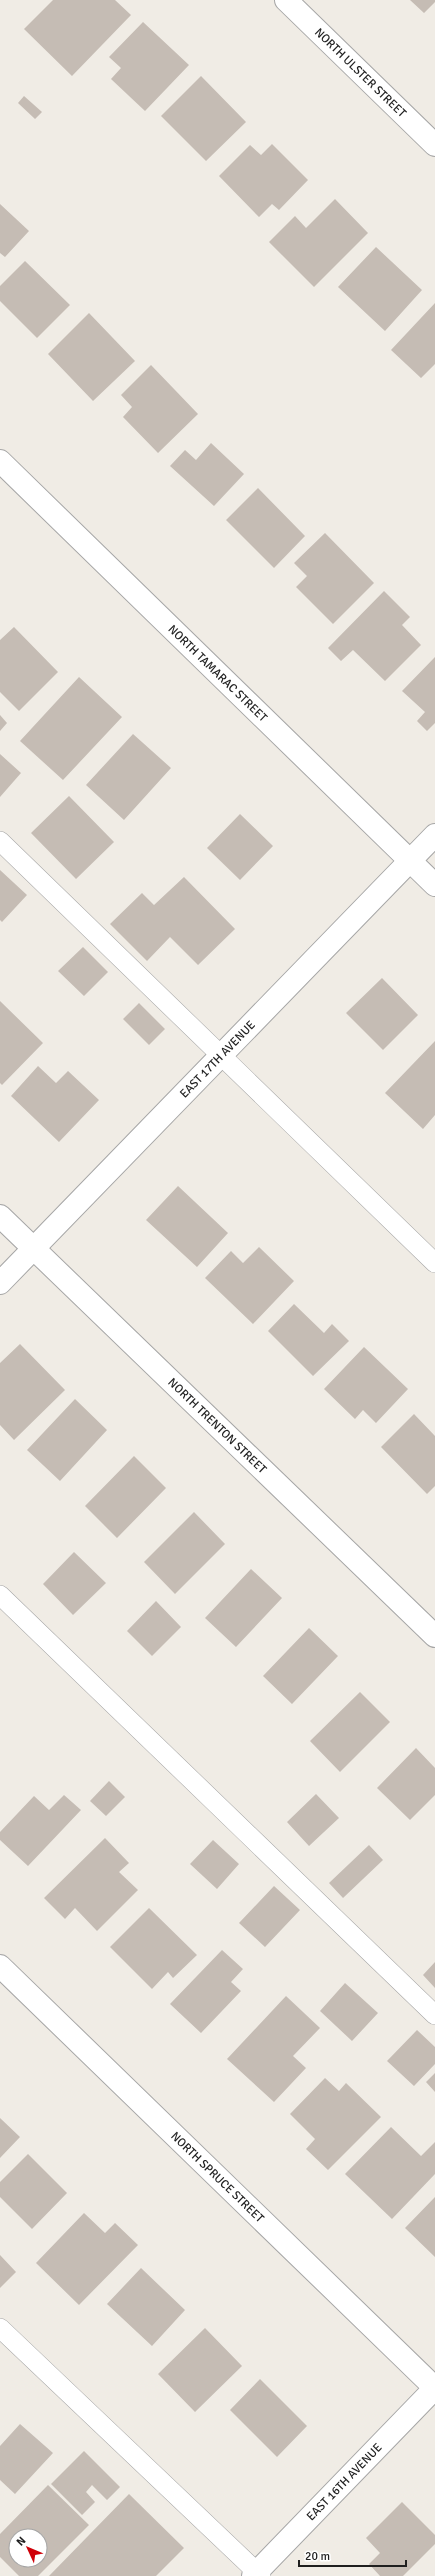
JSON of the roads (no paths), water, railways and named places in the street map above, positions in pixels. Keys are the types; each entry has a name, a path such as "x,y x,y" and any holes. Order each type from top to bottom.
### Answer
{"street":[{"name":"NORTH ULSTER STREET","path":"286,0 435,145"},
{"name":"NORTH TAMARAC STREET","path":"0,461 435,885"},
{"name":"EAST 17TH AVENUE","path":"0,1283 435,835"},
{"name":"NORTH TRENTON STREET","path":"0,1216 435,1636"},
{"name":"NORTH SPRUCE STREET","path":"0,1966 435,2388"},
{"name":"EAST 16TH AVENUE","path":"257,2575 435,2388"}],"lane":[{"path":"0,841 435,1263"},
{"path":"0,1595 435,2015"},
{"path":"0,2328 257,2575"}]}
